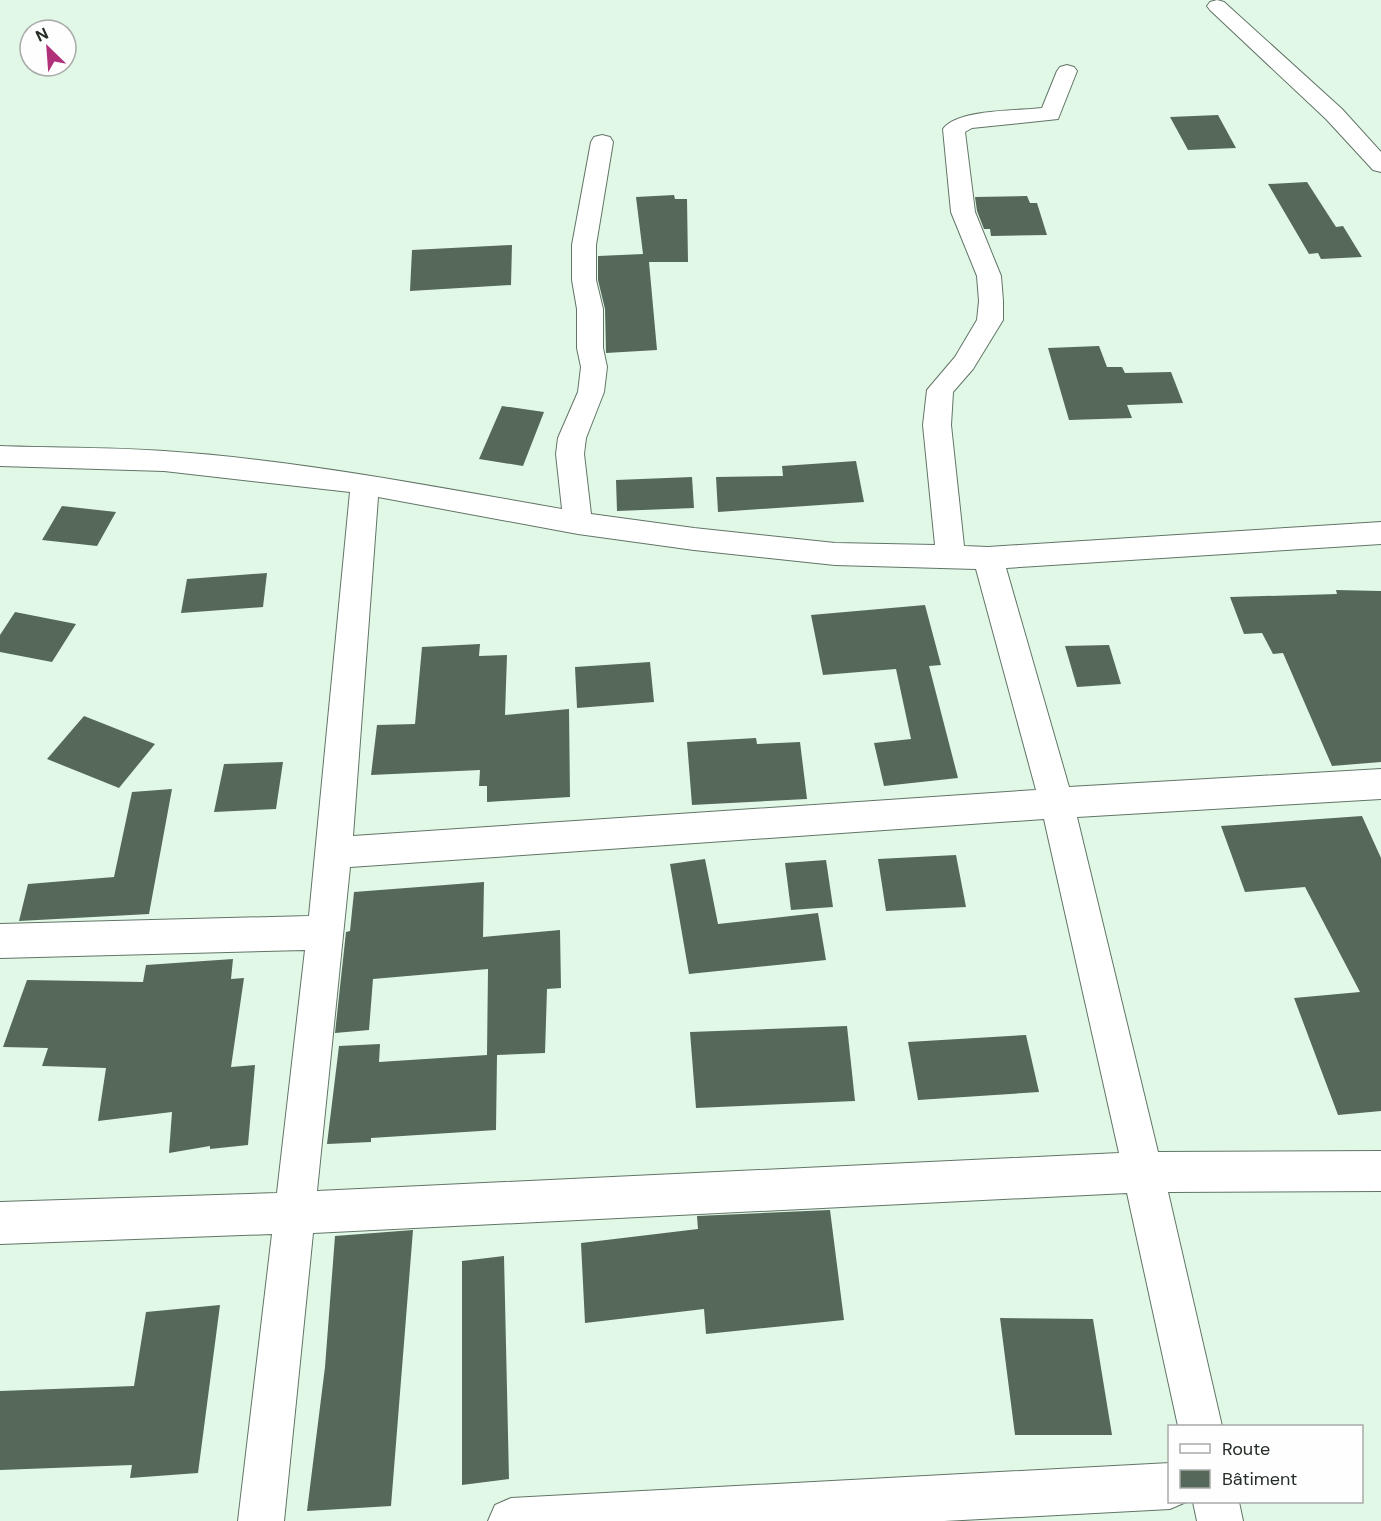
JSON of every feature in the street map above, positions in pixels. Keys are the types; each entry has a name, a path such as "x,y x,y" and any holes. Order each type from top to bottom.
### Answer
{"street":[{"path":"1217,6 1334,114 1381,165"},
{"path":"951,558 937,425 940,390 964,363 990,320 991,301 989,276 963,212 954,129 967,122 1050,114 1067,71"},
{"path":"578,523 570,454 572,438 591,392 594,367 590,348 590,309 584,280 584,245 602,142"},
{"path":"0,456 164,461 365,484 578,523 694,539 835,554 988,558 1381,532"},
{"path":"261,1521 334,853 365,484"},
{"path":"988,558 1057,803 1200,1425"},
{"path":"334,853 1057,803 1381,784"},
{"path":"0,941 324,933"},
{"path":"0,1222 296,1213 1143,1172 1381,1171"},
{"path":"511,1521 1168,1486"},
{"path":"1216,1503 1220,1521"}],"building":[{"path":"1218,115 1236,148 1188,150 1170,117"},
{"path":"1307,182 1336,227 1343,226 1362,257 1321,259 1318,253 1309,254 1268,184"},
{"path":"674,195 675,199 687,199 688,262 649,262 657,350 606,353 605,309 598,280 598,256 643,254 636,197"},
{"path":"1027,196 1030,203 1037,203 1047,235 991,236 990,229 984,229 977,211 975,197"},
{"path":"512,245 511,285 410,291 412,250"},
{"path":"1099,346 1107,367 1122,367 1125,373 1171,372 1183,403 1127,405 1132,418 1069,420 1048,348"},
{"path":"502,406 544,412 523,466 479,459"},
{"path":"856,461 864,502 718,512 716,477 783,476 782,466"},
{"path":"692,477 694,508 617,511 616,480"},
{"path":"62,506 116,512 97,546 42,540"},
{"path":"267,573 263,607 181,613 187,579"},
{"path":"1336,590 1381,591 1381,762 1332,766 1283,653 1273,654 1262,633 1244,634 1230,597 1337,594"},
{"path":"925,605 941,665 929,666 958,778 884,786 874,743 911,739 896,669 823,675 811,615"},
{"path":"15,612 76,624 52,662 0,652 0,635"},
{"path":"480,644 479,656 507,655 505,715 569,709 570,797 487,802 487,786 479,786 480,770 371,775 377,725 415,724 422,647"},
{"path":"1109,645 1121,684 1077,687 1065,646"},
{"path":"650,662 654,702 577,708 575,667"},
{"path":"84,716 155,744 119,788 47,759"},
{"path":"756,738 757,744 800,742 807,799 692,805 687,742"},
{"path":"283,762 276,809 214,812 224,764"},
{"path":"172,789 149,914 19,921 28,884 114,877 132,792"},
{"path":"1362,816 1381,858 1381,1111 1338,1115 1294,998 1360,992 1305,887 1245,892 1221,826"},
{"path":"956,855 966,907 886,911 878,859"},
{"path":"705,859 718,924 818,913 826,960 689,974 670,864"},
{"path":"826,860 833,907 791,910 785,863"},
{"path":"484,882 483,937 560,930 561,988 547,989 545,1053 497,1055 496,1130 371,1138 371,1142 327,1144 339,1046 380,1044 379,1062 487,1055 488,969 373,979 369,1030 335,1033 346,932 350,931 354,892"},
{"path":"233,959 231,979 244,978 231,1067 255,1065 248,1145 210,1149 210,1146 169,1153 172,1112 98,1121 106,1068 42,1066 48,1048 3,1047 27,980 143,982 146,965"},
{"path":"847,1026 855,1101 696,1108 690,1032"},
{"path":"1026,1035 1039,1092 918,1100 908,1042"},
{"path":"830,1210 844,1320 706,1334 704,1309 585,1323 581,1243 698,1229 697,1216"},
{"path":"413,1230 391,1506 307,1511 325,1367 335,1236"},
{"path":"504,1256 509,1479 462,1485 462,1261"},
{"path":"220,1305 198,1473 130,1478 132,1465 0,1470 0,1391 134,1386 146,1312"},
{"path":"1000,1318 1093,1319 1112,1435 1015,1435"}]}
